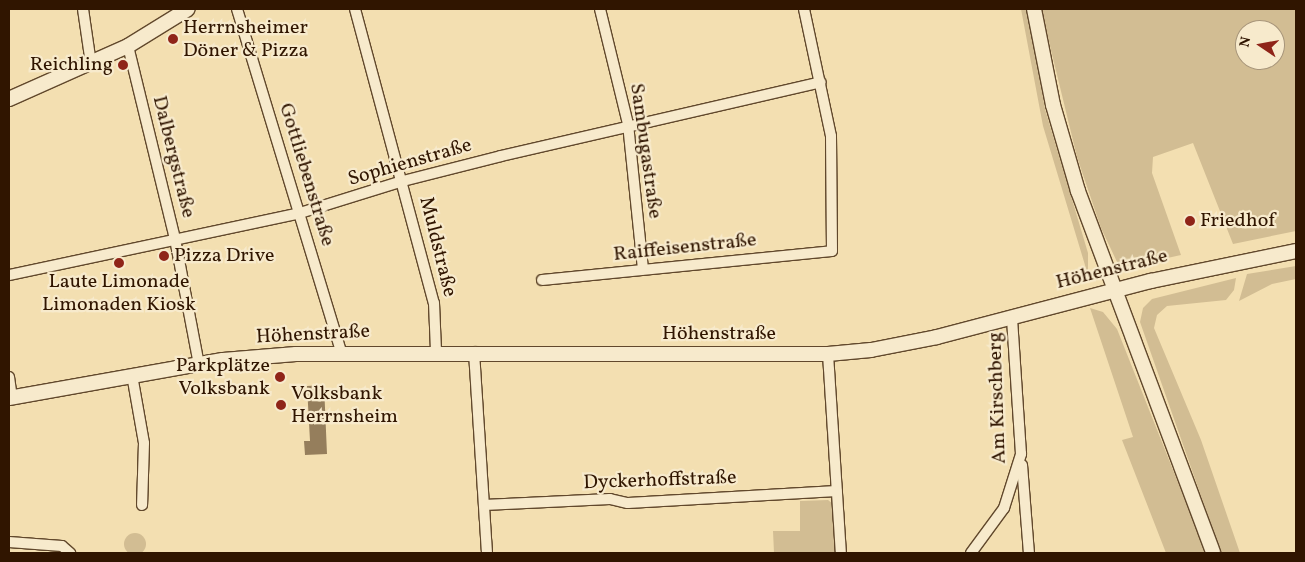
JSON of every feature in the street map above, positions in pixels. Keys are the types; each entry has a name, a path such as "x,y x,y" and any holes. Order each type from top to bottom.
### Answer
{"main road":[{"path":"9,99 128,46 188,9"},
{"path":"1034,9 1061,134 1113,290 1212,553"},
{"name":"Höhenstraße","path":"10,398 132,375 199,365 341,351 828,354 910,342 1113,290 1296,251"}],"street":[{"path":"83,9 91,64"},
{"name":"Gottliebenstraße","path":"237,9 341,351"},
{"name":"Muldstraße","path":"355,9 434,303 436,351"},
{"name":"Sambugastraße","path":"600,9 628,124 643,270"},
{"path":"804,9 821,82"},
{"name":"Dalbergstraße","path":"128,46 175,239 199,365"},
{"name":"Sophienstraße","path":"9,275 300,214 402,181 628,124 821,82"},
{"name":"Raiffeisenstraße","path":"542,280 832,251 832,152 821,82"},
{"name":"Am Kirschberg","path":"971,553 1004,508 1022,454 1012,317"},
{"path":"474,352 487,553"},
{"path":"828,354 841,553"},
{"path":"132,375 144,443 142,505"},
{"path":"9,377 10,398"},
{"path":"1022,454 1029,553"},
{"name":"Dyckerhoffstraße","path":"484,506 610,499 628,504 837,491"},
{"path":"9,542 62,546 70,553"}],"shaded area":[{"path":"1021,9 1028,9 1045,109 1088,253 1088,275 1043,126"},
{"path":"1041,9 1296,9 1296,231 1233,244 1193,143 1153,157 1152,173 1181,255 1131,266 1118,264 1101,228 1077,157"},
{"path":"1296,266 1296,279 1272,284 1239,301 1247,274"},
{"path":"1236,278 1234,290 1226,300 1167,306 1157,315 1154,328 1201,440 1240,553 1221,553 1140,322 1143,308 1152,299"},
{"path":"1090,308 1103,312 1117,329 1206,553 1166,553 1122,440 1133,437"},
{"path":"828,500 833,504 837,553 774,553 773,531 800,531 800,501"},
{"path":"135,533 145,540 146,544 139,554 135,555 125,548 124,544 131,534"}],"building":[{"path":"324,385 327,454 305,455 304,441 310,441 307,386"}],"place":[{"name":"Herrnsheimer Döner & Pizza","path":"173,39"},
{"name":"Reichling","path":"123,65"},
{"name":"Friedhof","path":"1190,221"},
{"name":"Pizza Drive","path":"164,256"},
{"name":"Laute Limonade Limonaden Kiosk","path":"119,263"},
{"name":"Parkplätze Volksbank","path":"280,377"},
{"name":"Volksbank Herrnsheim","path":"281,405"}]}
